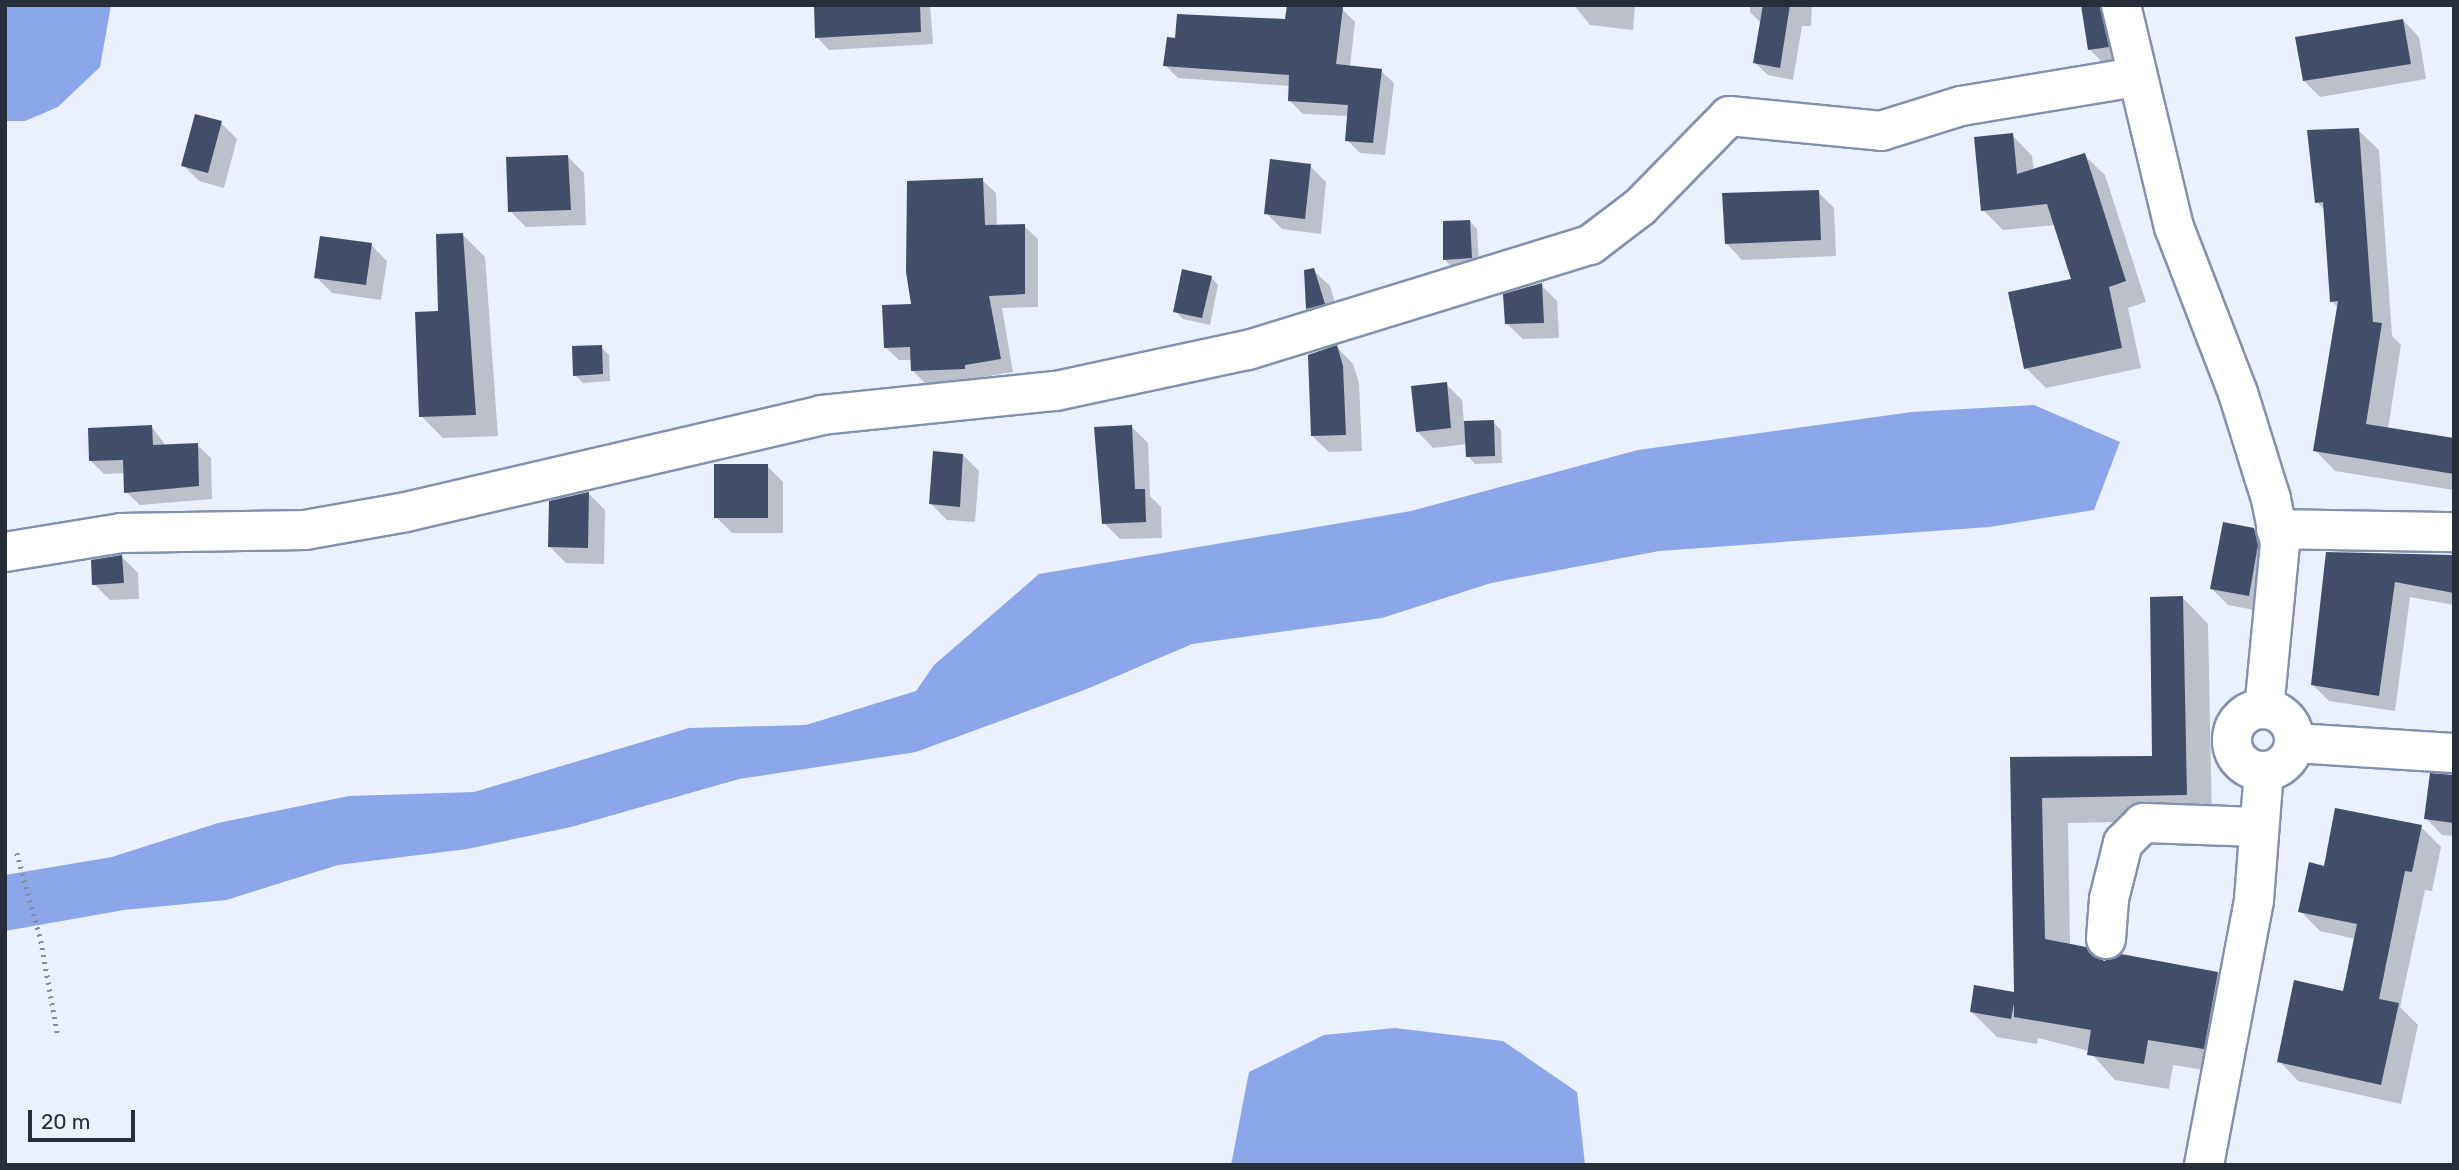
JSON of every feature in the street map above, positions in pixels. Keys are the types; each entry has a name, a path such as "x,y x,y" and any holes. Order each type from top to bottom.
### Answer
{"street":[{"path":"2121,5 2136,77 2174,227 2238,393 2276,528 2277,599 2263,709"},
{"path":"5,552 121,533 305,530 406,512 822,415 1056,391 1248,350 1590,245 1640,207 1729,116 1881,131 1961,106 2136,77"},
{"path":"2276,528 2454,532"},
{"path":"2263,709 2289,723 2294,743 2284,762 2264,771 2244,764 2237,757 2232,736 2241,717 2263,709"},
{"path":"2294,743 2454,753"},
{"path":"2204,1165 2254,900 2264,771"},
{"path":"2106,939 2109,899 2123,843 2143,824 2259,827"}],"path":[{"path":"17,853 41,940 58,1036"}],"water":[{"path":"5,5 111,5 100,67 58,107 25,121 5,121"},
{"path":"2034,405 2120,442 2094,510 1989,527 1659,551 1491,583 1382,618 1192,644 1087,689 916,752 739,779 571,827 467,849 338,865 226,900 124,910 5,931 5,875 112,857 218,823 349,796 474,792 689,728 806,725 916,691 934,665 1039,574 1411,511 1638,450 1912,412"},
{"path":"1395,1028 1503,1041 1577,1092 1585,1165 1231,1165 1249,1072 1324,1035"}],"building":[{"path":"814,5 920,5 921,32 815,38"},
{"path":"1287,5 1343,7 1336,64 1382,69 1373,143 1345,141 1348,105 1288,101 1289,75 1163,66 1167,37 1175,38 1177,14 1285,19"},
{"path":"1763,5 1790,5 1780,68 1753,63"},
{"path":"2081,5 2100,5 2109,47 2088,50"},
{"path":"2403,19 2411,64 2303,81 2295,37"},
{"path":"195,114 222,121 208,173 181,166"},
{"path":"2359,128 2373,322 2382,323 2366,424 2454,438 2454,474 2313,451 2338,301 2330,302 2323,202 2315,203 2307,130"},
{"path":"2013,133 2017,174 2085,153 2126,281 2109,287 2122,348 2024,369 2008,292 2071,279 2047,204 1981,211 1974,137"},
{"path":"568,155 571,210 508,212 506,157"},
{"path":"1270,159 1311,164 1305,219 1264,214"},
{"path":"983,178 985,225 1025,224 1025,294 989,296 1001,359 965,365 965,369 911,371 910,347 884,348 882,305 911,304 906,272 907,181"},
{"path":"1819,190 1821,240 1725,244 1722,193"},
{"path":"1470,220 1472,258 1443,260 1443,221"},
{"path":"463,233 476,415 419,417 415,312 438,311 436,234"},
{"path":"320,236 372,243 366,285 314,278"},
{"path":"1314,268 1325,304 1306,309 1304,270"},
{"path":"1182,269 1212,276 1202,318 1173,312"},
{"path":"1542,283 1544,323 1505,324 1503,294"},
{"path":"602,345 603,374 573,376 572,346"},
{"path":"1337,345 1343,366 1346,435 1311,436 1308,355"},
{"path":"1447,382 1451,428 1416,432 1411,386"},
{"path":"1494,420 1495,456 1466,457 1464,421"},
{"path":"152,425 153,445 198,443 199,486 124,493 123,460 89,461 88,428"},
{"path":"1132,425 1135,489 1145,489 1146,522 1102,524 1094,427"},
{"path":"933,451 963,454 960,507 929,504"},
{"path":"714,464 768,464 768,518 714,518"},
{"path":"589,492 588,548 548,547 549,501"},
{"path":"2223,522 2254,528 2258,545 2249,596 2210,589"},
{"path":"2326,552 2454,555 2454,593 2395,582 2379,696 2311,685"},
{"path":"122,555 124,583 92,585 91,560"},
{"path":"2183,596 2187,795 2042,798 2045,939 2086,947 2104,961 2121,954 2218,972 2204,1049 2148,1040 2144,1064 2087,1055 2091,1030 2014,1017 2014,1003 2011,1019 1970,1012 1974,985 2014,992 2010,757 2152,756 2150,597"},
{"path":"2430,773 2454,775 2454,823 2424,819"},
{"path":"2335,808 2422,825 2412,872 2405,871 2379,999 2399,1003 2381,1085 2277,1062 2294,980 2343,991 2357,924 2298,912 2309,862 2324,866"}]}
